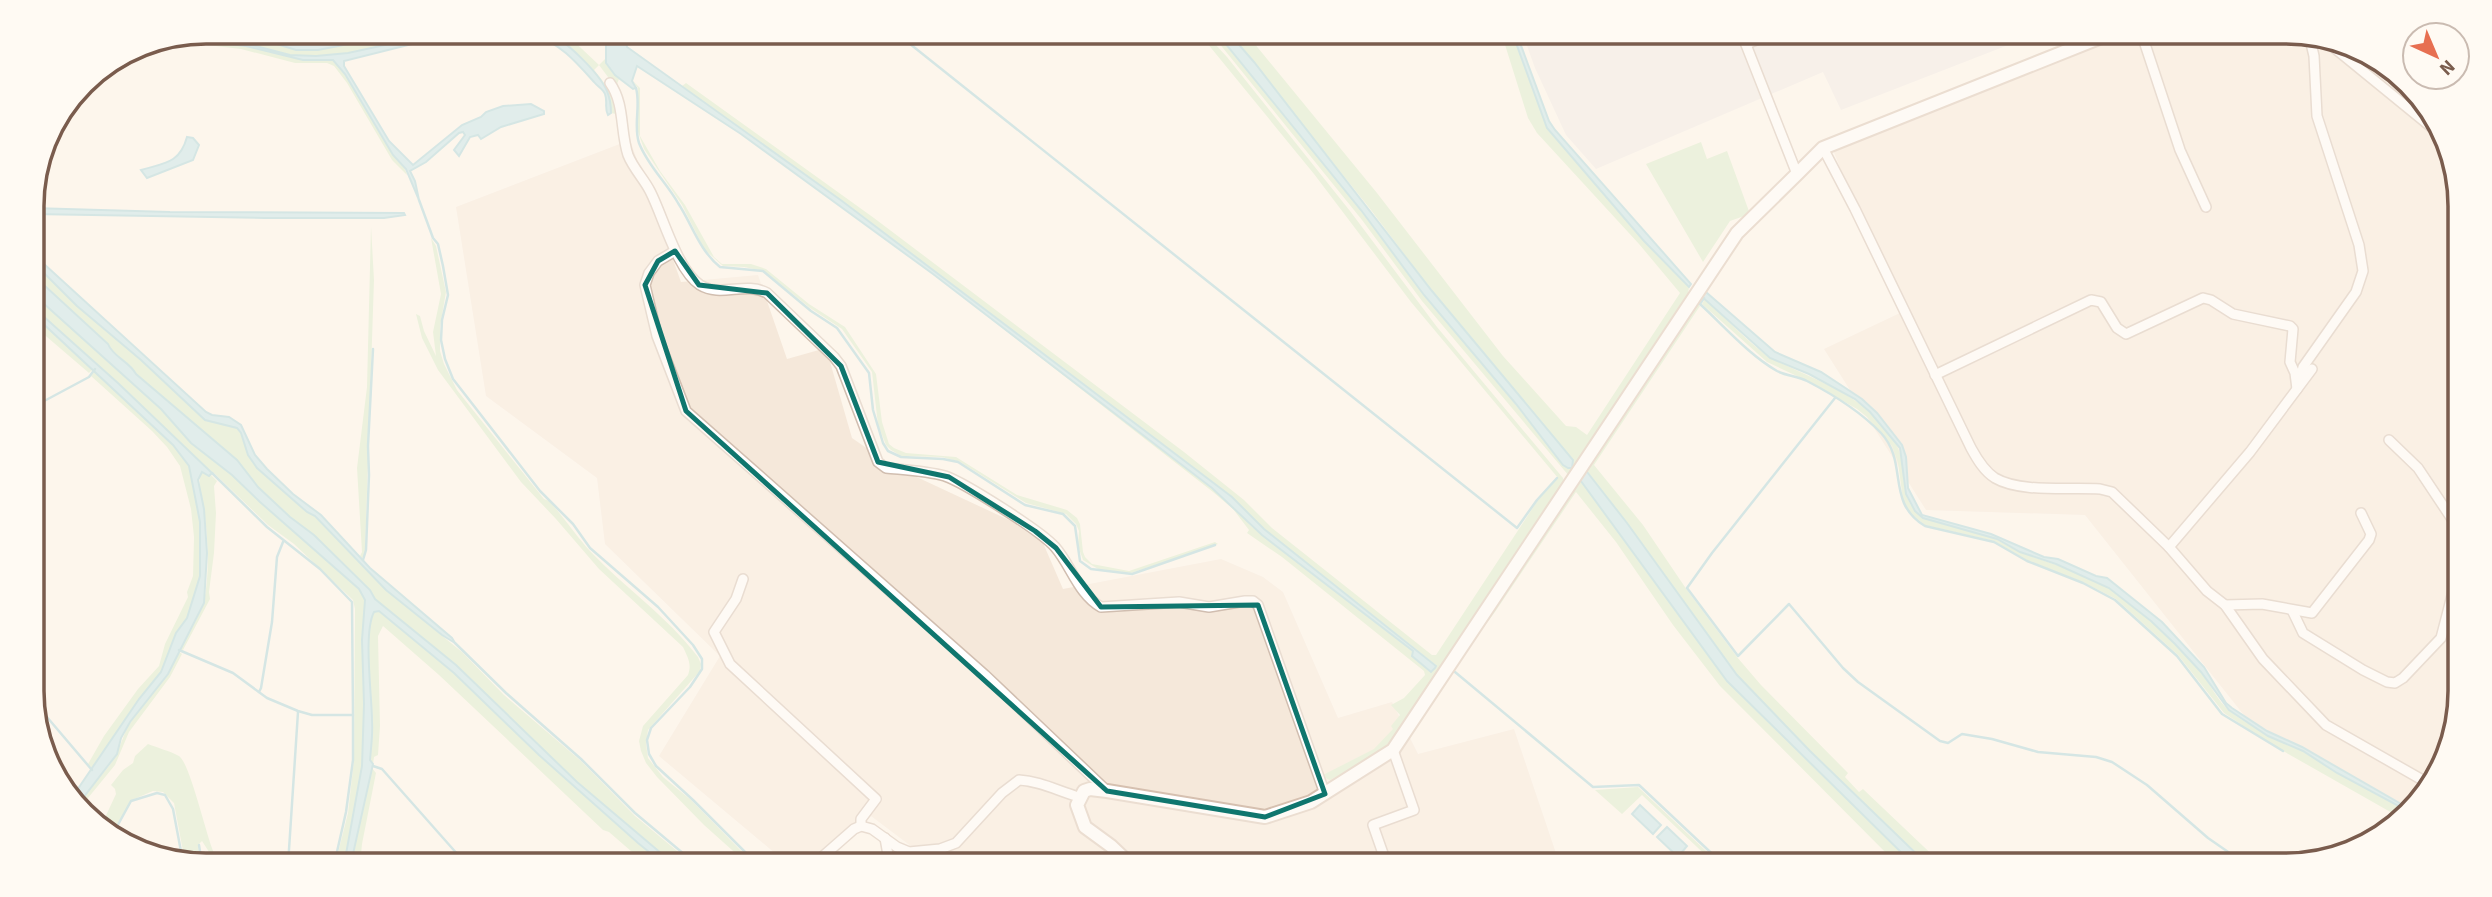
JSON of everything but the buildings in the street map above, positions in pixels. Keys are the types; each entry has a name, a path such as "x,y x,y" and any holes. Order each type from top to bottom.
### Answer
{"street":[{"path":"1746,44 1797,174"},
{"path":"1118,853 1085,827 1077,805 1084,791 1107,791 1265,817 1311,802 1393,750 1737,233 1823,148 2085,44"},
{"path":"2144,44 2180,150 2207,207"},
{"path":"2297,389 2303,367 2356,292 2363,271 2359,245 2317,116 2312,46"},
{"path":"2341,53 2425,122"},
{"path":"610,83 618,94 629,158 650,192 675,251 692,278 699,285 710,289 744,287 757,288 767,293 834,357 847,379 878,462 886,468 949,477 1035,531 1056,548 1093,602 1101,607 1179,602 1209,607 1245,601 1253,601 1258,605 1325,794"},
{"path":"1823,148 1977,459 1993,477 2007,484 2112,492 2169,547 2207,591 2225,605 2263,659 2326,725 2422,780"},
{"path":"675,251 658,261 649,273 645,285 657,336 685,411 985,675 1107,791"},
{"path":"1934,375 2091,300 2101,302 2117,328 2126,334 2203,298 2233,314 2290,326 2293,329 2290,362 2297,389"},
{"path":"2169,547 2250,452 2312,369"},
{"path":"2389,440 2418,468 2448,513"},
{"path":"2225,605 2262,604 2312,613 2369,540 2371,534 2361,513"},
{"path":"743,579 736,599 714,632 730,664 876,799 861,819 861,826"},
{"path":"2292,610 2303,633 2363,670 2395,683 2441,638 2448,611"},
{"path":"1383,853 1373,825 1414,810 1393,750"},
{"path":"827,853 861,826 909,852 940,849 956,843 1002,793 1019,780 1037,781 1057,791 1079,797"},
{"path":"884,838 888,853"}],"highlighted area":[{"path":"675,251 699,285 767,293 841,366 878,462 949,477 1035,531 1056,548 1101,607 1258,605 1325,794 1265,817 1107,791 686,411 645,285 658,261"}],"shaded area":[{"path":"1526,44 2011,44 1841,110 1823,72 1596,169 1566,135"},
{"path":"2071,44 2297,44 2318,47 2358,60 2393,84 2408,99 2427,125 2436,144 2447,185 2448,691 2445,723 2436,753 2427,772 2402,805 2247,719 2085,515 1926,510 1824,349 1900,313 1878,266 1830,142"},
{"path":"630,140 681,282 758,275 787,359 826,348 852,438 891,465 1011,521 1043,543 1063,589 1221,559 1263,577 1283,592 1338,718 1392,702 1418,754 1514,729 1556,853 920,853 871,816 832,853 775,853 659,756 720,656 605,544 597,478 486,396 456,207"}],"green space":[{"path":"198,44 246,46 303,60 333,60 356,91 407,175 392,160 347,83 334,66 327,63 295,63 241,49"},
{"path":"248,44 290,44 318,50 349,44 388,44 348,53 290,55"},
{"path":"564,44 577,44 599,65 594,70 608,90 616,114 611,113 609,94"},
{"path":"1208,44 1215,44 1227,57 1350,211 1437,327 1564,482 1391,740 1375,757 1330,780 1321,776 1374,749 1393,729 1391,726 1400,715 1391,705 1404,698 1425,675 1424,671 1282,557 1247,533 1249,530 1233,509 1213,492 933,274 1212,488 1240,512 1251,526 1414,652 1412,656 1431,671 1436,665 1264,529 1249,513 842,201 682,86 686,83 874,218 1184,452 1244,500 1272,528 1432,655 1436,655 1538,500 1558,478 1411,302 1314,174"},
{"path":"1220,44 1226,44 1361,210 1425,295 1568,468 1572,468 1573,460 1432,291 1371,210 1238,44 1255,44 1377,193 1503,356 1566,426 1576,427 1587,435 1680,293 1537,133 1528,118 1505,44 1516,44 1547,128 1644,241 1689,287 1688,294 1569,476 1422,301 1362,220"},
{"path":"607,57 606,63 619,79 617,84 611,81 599,65"},
{"path":"632,80 640,88 640,136 660,171 685,205 714,257 722,264 751,264 766,269 809,304 845,327 876,374 882,422 889,444 894,448 906,453 956,457 1017,495 1067,510 1080,524 1083,552 1092,564 1129,571 1215,542 1218,544 1131,573 1098,569 1083,560 1078,546 1079,531 1066,514 1026,503 960,462 942,457 901,456 891,450 886,445 878,425 872,372 842,329 810,308 764,271 723,266 704,249 682,205 644,149 637,129 638,88"},
{"path":"1701,142 1707,159 1727,151 1750,214 1730,221 1703,262 1646,164"},
{"path":"371,226 374,280 365,552 362,559 357,468 367,387"},
{"path":"431,238 436,246 446,292 440,327 440,351 457,390 544,499 549,501 590,551 673,628 698,657 700,671 648,730 648,758 663,777 691,800 743,853 735,853 704,825 657,777 641,751 639,741 643,726 688,675 688,658 683,647 599,569 521,482 438,370 422,338 416,314 420,316 436,356 433,332 441,294"},
{"path":"44,273 77,306 141,360 205,420 237,428 248,455 257,468 314,516 386,590 462,652 504,695 581,761 635,816 680,853 661,853 577,782 456,665 375,599 370,590 314,535 258,487 237,460 136,374 108,344 44,285"},
{"path":"1700,295 1703,297 1698,304 1700,306 1594,465 1643,525 1687,590 1761,685 1848,773 1845,777 1859,792 1863,789 1930,853 1916,853 1810,751 1737,675 1584,468"},
{"path":"1705,299 1765,354 1851,398 1879,420 1897,445 1907,497 1918,512 1941,524 1988,536 2109,588 2134,606 2168,637 2199,670 2231,712 2400,807 2393,813 2269,743 2224,713 2178,655 2116,599 2083,582 2027,560 1994,541 1925,525 1910,513 1903,500 1898,463 1892,446 1867,417 1812,383 1767,362 1702,304"},
{"path":"44,304 161,409 191,443 232,475 359,589 365,599 362,766 346,853 338,853 348,813 354,760 353,600 294,544 268,525 215,474 197,461 119,384 44,317"},
{"path":"44,323 94,368 89,373 44,334"},
{"path":"96,370 173,445 189,466 200,522 201,542 200,576 187,618 176,633 161,672 139,699 93,769 88,764 104,736 138,689 159,666 165,644 188,597 187,592 193,576 194,537 191,509 180,466 152,431 91,376"},
{"path":"202,472 217,481 214,486 216,513 210,599 183,650 180,649 200,613 206,590 208,555 199,486"},
{"path":"1578,477 1727,681 1902,853 1886,853 1720,686 1673,625 1616,542 1576,492 1495,612 1449,674"},
{"path":"379,611 454,673 539,755 651,853 633,853 603,830 439,675 383,626 378,636 378,755 374,757 373,764 370,760 372,727 369,634 374,612"},
{"path":"179,652 182,654 170,677 129,732 115,765 86,800 83,797 112,762 129,724"},
{"path":"148,744 179,756 188,772 214,853 210,853 202,841 198,845 199,853 183,851 174,803 163,792 153,791 132,800 116,826 105,818 116,794 111,785 123,770 133,763 135,756"},
{"path":"372,768 376,773 361,853 353,853"},
{"path":"1638,787 1708,853 1703,853 1642,795 1622,814 1595,790"}],"water":[{"path":"229,44 248,44 290,55 316,56 385,45 412,44 344,61 344,66 389,141 413,165 462,125 486,112 503,106 531,104 544,111 544,114 501,127 481,139 478,135 470,137 459,156 454,150 465,135 463,132 459,133 426,162 410,171 419,200 406,169 393,155 345,74 333,60 303,60"},
{"path":"277,44 349,44 318,50 296,50"},
{"path":"554,44 565,44 597,75 608,94 611,113 608,115 604,92"},
{"path":"606,44 626,44 842,201 1232,497 1264,529 1436,666 1435,668 1431,672 1412,656 1413,651 1262,535 1212,488 933,274 741,134 637,66 632,81 636,88 633,89 615,75 606,63"},
{"path":"1226,44 1238,44 1254,62 1432,291 1573,460 1572,468 1563,465 1516,404 1424,295 1361,210"},
{"path":"1516,44 1520,44 1549,121 1555,130 1691,284 1689,287 1644,241 1547,128"},
{"path":"187,137 193,138 199,145 193,160 147,178 141,170 176,157"},
{"path":"44,208 405,215 384,218 44,214"},
{"path":"44,264 206,412 229,417 241,425 255,455 267,469 293,494 321,515 370,568 455,643 386,590 315,516 257,468 248,455 237,428 205,420 141,360 77,306 44,273"},
{"path":"44,285 108,344 136,374 237,460 258,487 314,535 370,590 375,599 456,665 577,782 661,853 650,853 638,843 539,755 454,673 379,611 374,612 369,634 372,726 370,760 373,764 353,853 346,853 362,766 362,640 365,600 359,589 232,475 191,443 161,409 44,304"},
{"path":"1701,292 1707,293 1775,352 1821,372 1862,399 1877,413 1902,445 1906,457 1908,488 1922,515 1991,534 2044,557 2058,559 2096,576 2107,578 2162,622 2204,667 2226,703 2232,708 2267,731 2302,747 2402,805 2400,807 2337,773 2303,751 2268,736 2229,710 2201,672 2175,644 2109,588 2056,564 2020,552 1997,539 1923,518 1915,511 1906,494 1900,448 1870,412 1855,399 1809,374 1770,358 1700,295"},
{"path":"44,317 212,473 209,476 202,472 198,480 204,509 207,553 204,603 168,674 130,722 121,738 117,754 83,797 77,789 139,699 161,672 176,633 187,618 200,576 200,522 189,466 173,445 44,324"},
{"path":"1584,468 1737,675 1810,751 1916,853 1902,853 1727,681 1578,477"},
{"path":"1640,805 1661,825 1653,834 1632,814"},
{"path":"1667,827 1687,846 1681,853 1674,853 1657,837"}],"waterway":[{"path":"910,44 1517,528 1557,478"},
{"path":"636,88 639,143 707,253 720,267 763,271 811,311 837,328 869,373 873,410 888,451 901,457 958,462 1025,505 1063,514 1075,526 1080,561 1091,569 1132,574 1215,545"},
{"path":"419,200 433,238 438,244 443,266 448,295 441,340 453,379 540,491 573,524 590,548 658,607 693,645 702,659 702,669 690,687 651,728 647,740 649,754 656,766 746,853"},
{"path":"1704,298 1700,304 1756,356 1777,371 1807,381 1837,398 1881,433 1894,457 1905,506 1925,526 1994,542 2027,561 2083,583 2115,600 2177,656 2222,714 2283,751"},
{"path":"363,560 366,550 373,349"},
{"path":"44,401 89,377 95,369"},
{"path":"1835,398 1687,588 1738,656 1789,604 1858,682 1940,741 1948,743 1962,734 2038,752 2096,757 2112,762 2147,785 2208,838 2230,853"},
{"path":"212,473 267,527 320,569 352,602 353,715"},
{"path":"259,692 272,622 277,557 283,542"},
{"path":"455,643 506,693 581,759 635,813 683,853"},
{"path":"179,650 233,673 267,698 298,711 312,715 353,715 353,760 337,853"},
{"path":"1455,672 1593,787 1639,785 1711,853"},
{"path":"289,853 298,712"},
{"path":"46,716 92,770"},
{"path":"373,766 382,769 456,853"},
{"path":"117,827 131,801 157,793 165,795 173,809 181,851"},
{"path":"199,845 200,853"}]}
